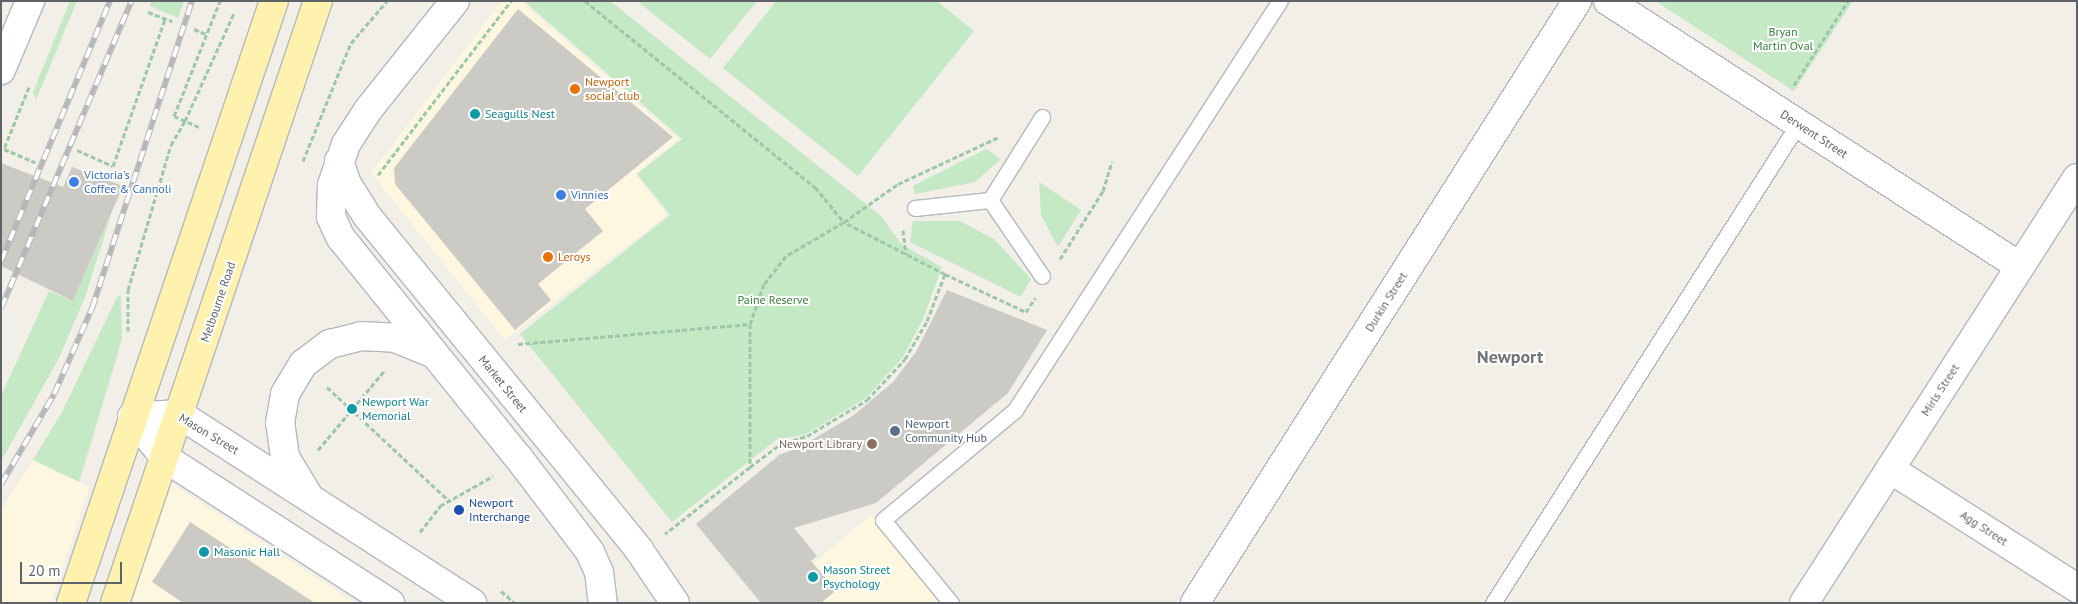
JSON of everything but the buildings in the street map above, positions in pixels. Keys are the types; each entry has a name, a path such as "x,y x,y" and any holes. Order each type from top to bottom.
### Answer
{"main road":[{"path":"71,603 132,417 274,1"},
{"name":"Melbourne Road","path":"115,603 318,1"}],"street":[{"path":"1,70 30,1"},
{"path":"455,1 368,110 339,161 329,202 333,224 590,552 599,572 603,603"},
{"name":"Durkin Street","path":"1195,603 1577,1"},
{"name":"Derwent Street","path":"1608,1 2020,267"},
{"name":"Market Street","path":"339,161 347,184 367,216 639,550 675,603"},
{"name":"Mirls Street","path":"1804,603 2077,178"},
{"path":"308,497 290,468 280,429 282,403 303,364 330,344 368,335 406,341 437,356"},
{"name":"Mason Street","path":"132,417 179,414 472,603"},
{"path":"132,417 165,458 380,600"},
{"name":"Agg Street","path":"1890,469 2077,588"}],"lane":[{"path":"951,603 883,520 1015,410 1280,1"},
{"path":"990,200 1042,117"},
{"path":"1493,603 1788,117"},
{"path":"915,208 990,200"},
{"path":"990,200 1042,276"}],"path":[{"path":"207,130 174,116 220,1"},
{"path":"303,161 351,43 387,1"},
{"path":"378,175 511,1"},
{"path":"585,1 815,187 844,222 945,274 1026,312 1037,296"},
{"path":"1788,117 1848,1"},
{"path":"129,337 128,290 171,146 186,122 236,10"},
{"path":"148,12 172,22"},
{"path":"77,150 113,166 165,19"},
{"path":"194,29 206,34"},
{"path":"750,467 750,324 764,284 786,256 844,222 898,184 1042,117"},
{"path":"4,149 35,162"},
{"path":"1057,264 1103,191 1112,161"},
{"path":"639,550 670,531 779,446 807,436 867,400 906,358 927,321 945,274"},
{"path":"518,344 750,324"},
{"path":"303,364 448,500"},
{"path":"312,458 390,364"},
{"path":"417,536 448,500 493,476"}],"shaded area":[{"path":"502,1 520,1 678,139 635,174 667,215 505,340 371,173"},
{"path":"33,460 89,487 51,603 1,603 1,510"},
{"path":"169,482 355,603 128,603"},
{"path":"871,515 942,603 766,603"}],"green space":[{"path":"70,1 77,1 36,100 33,92"},
{"path":"152,1 184,1 178,18 150,6"},
{"name":"Paine Reserve","path":"524,1 610,1 881,216 901,244 942,267 923,319 903,357 866,398 806,434 776,440 672,522 520,334 670,215 637,174 682,139"},
{"path":"637,1 757,1 710,59"},
{"path":"776,1 937,1 974,31 858,176 723,68"},
{"name":"Bryan Martin Oval","path":"1655,1 1853,1 1794,91"},
{"path":"986,149 1001,159 975,182 915,194 913,186"},
{"path":"1039,182 1081,210 1058,247 1041,215"},
{"path":"112,212 85,297 59,358 1,461 1,396 49,291 73,301"},
{"path":"913,221 960,221 994,239 1031,279 1021,297 910,242"},
{"path":"118,295 121,297 122,339 79,482 33,460 62,412"}],"railway":[{"path":"1,261 110,1"},
{"path":"1,308 131,1"},
{"path":"1,484 54,394 92,308 192,1"}],"place":[{"name":"Newport social club","path":"575,89"},
{"name":"Seagulls Nest","path":"475,114"},
{"name":"Victoria's Coffee & Cannoli","path":"74,182"},
{"name":"Vinnies","path":"561,195"},
{"name":"Leroys","path":"548,257"},
{"name":"Newport War Memorial","path":"352,409"},
{"name":"Newport Community Hub","path":"895,431"},
{"name":"Newport Library","path":"872,444"},
{"name":"Newport Interchange","path":"459,510"},
{"name":"Masonic Hall","path":"204,552"},
{"name":"Mason Street Psychology","path":"813,577"}],"district":[{"name":"Newport","path":"1510,357"}]}
